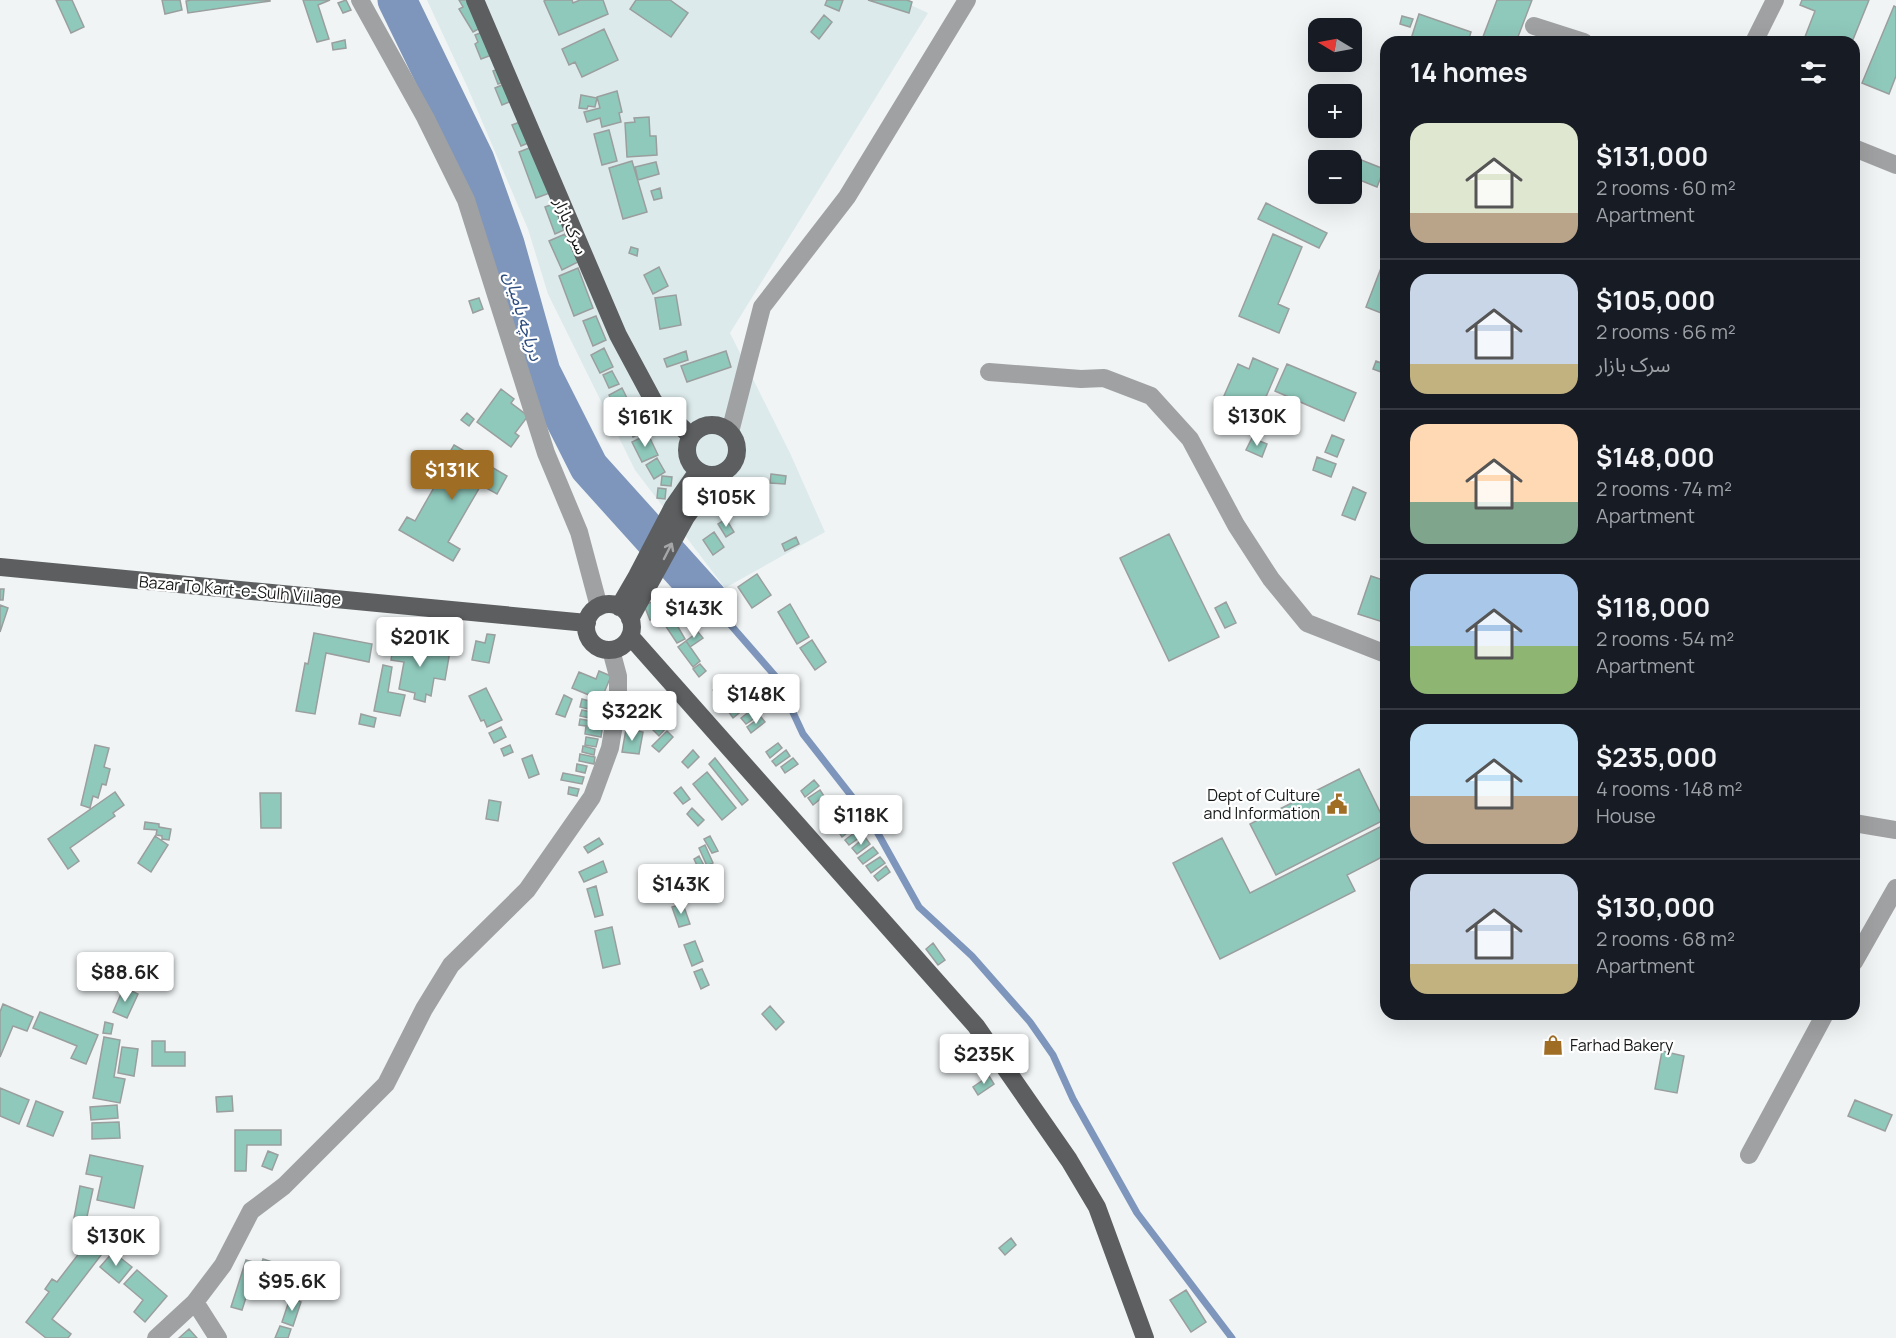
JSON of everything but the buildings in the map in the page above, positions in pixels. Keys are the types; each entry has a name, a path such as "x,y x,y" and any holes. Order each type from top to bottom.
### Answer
{"main road":[{"name":"سرک بازار","path":"475,0 618,335 654,402 691,436"},
{"path":"679,512 716,475 729,469 736,458 736,444 730,432 717,425 702,426 691,436 688,443 689,458 698,471 716,475"},
{"path":"698,471 643,581 626,621 622,646 611,650 592,642 587,623 590,616 599,607 612,604 626,621 976,1026 1069,1160 1097,1207 1145,1338"},
{"name":"Bazar To Kart-e-Sulh Village","path":"0,567 587,623"}],"street":[{"path":"360,0 425,117 466,200 546,453 579,532 599,607"},
{"path":"730,432 762,307 846,197 967,0"},
{"path":"1757,36 1775,0"},
{"path":"1534,26 1565,36"},
{"path":"1860,150 1896,165"},
{"path":"989,372 1081,379 1104,378 1151,396 1190,439 1236,525 1271,579 1307,623 1380,652"},
{"path":"156,1338 195,1302 223,1265 251,1211 284,1186 386,1084 424,1008 451,965 527,890 592,797 610,748 618,701 618,676 611,650"},
{"path":"1860,824 1896,830"},
{"path":"1860,951 1896,888"},
{"path":"1749,1155 1823,1020"},
{"path":"195,1302 218,1338"}],"shaded area":[{"path":"427,0 900,0 928,13 730,333 790,453 825,532 725,588 635,470 548,294 528,229 467,86"}],"waterway":[{"name":"دریاچه بامیان","path":"397,0 475,160 505,244 541,372 589,467 708,599"},
{"path":"708,599 777,678 803,734 871,821 919,907 972,956 1030,1022 1053,1055 1073,1099 1137,1213 1232,1338"}],"place":[{"name":"Dept of Culture and Information","path":"1337,804"},
{"name":"Farhad Bakery","path":"1553,1045"}]}
